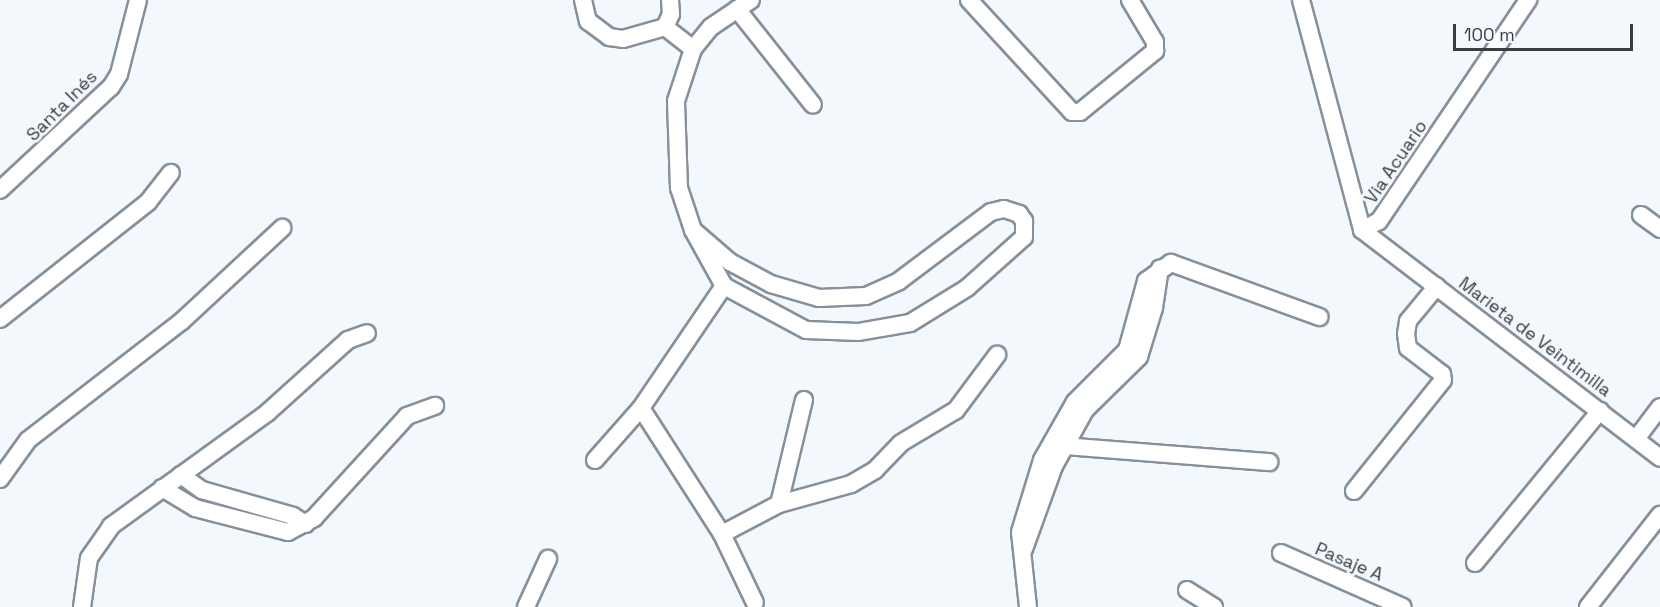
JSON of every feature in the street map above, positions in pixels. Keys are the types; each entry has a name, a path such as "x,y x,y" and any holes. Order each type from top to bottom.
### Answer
{"street":[{"name":"Santa Inés","path":"0,190 111,87 119,74 138,0"},
{"path":"583,0 588,21 609,37 623,39 665,27 671,14 670,0"},
{"path":"969,0 1072,112 1080,112 1155,51 1155,42 1130,0"},
{"name":"Via Acuario","path":"1300,0 1362,230 1379,221 1528,0"},
{"path":"693,230 730,262 771,284 819,298 866,296 899,281 991,212 1004,208 1019,214 1024,221 1024,237 967,288 910,323 858,332 806,330 724,286 693,230 679,188 675,142 676,101 693,49 711,27 744,5 813,105"},
{"path":"665,27 693,49"},
{"path":"0,319 148,202 171,173"},
{"path":"1641,215 1660,229"},
{"path":"0,479 28,440 182,321 282,228"},
{"name":"Marieta de Veintimilla","path":"1362,230 1387,246 1660,458"},
{"path":"1028,607 1024,549 1020,532 1042,460 1075,402 1127,351 1146,281 1160,268 1171,263 1319,317"},
{"path":"1024,549 1064,446 1085,410 1139,357 1156,300 1160,268"},
{"path":"595,460 641,408 724,286"},
{"path":"1354,491 1443,380 1442,374 1408,348 1406,334 1408,321 1437,286"},
{"path":"82,607 89,558 100,540 127,512 267,413 348,340 367,333"},
{"path":"722,534 779,504 851,484 875,470 901,443 956,410 997,355"},
{"path":"779,504 804,400"},
{"path":"162,488 195,508 288,532 306,524 407,416 435,406"},
{"path":"1636,439 1660,407"},
{"path":"641,408 722,534 755,603"},
{"path":"1475,563 1600,411"},
{"path":"1064,446 1269,462"},
{"path":"181,475 202,490 293,516 306,524"},
{"path":"1588,607 1660,515"},
{"name":"Pasaje A","path":"1281,553 1403,607"},
{"path":"526,607 548,559"},
{"path":"1187,590 1214,607"}]}
